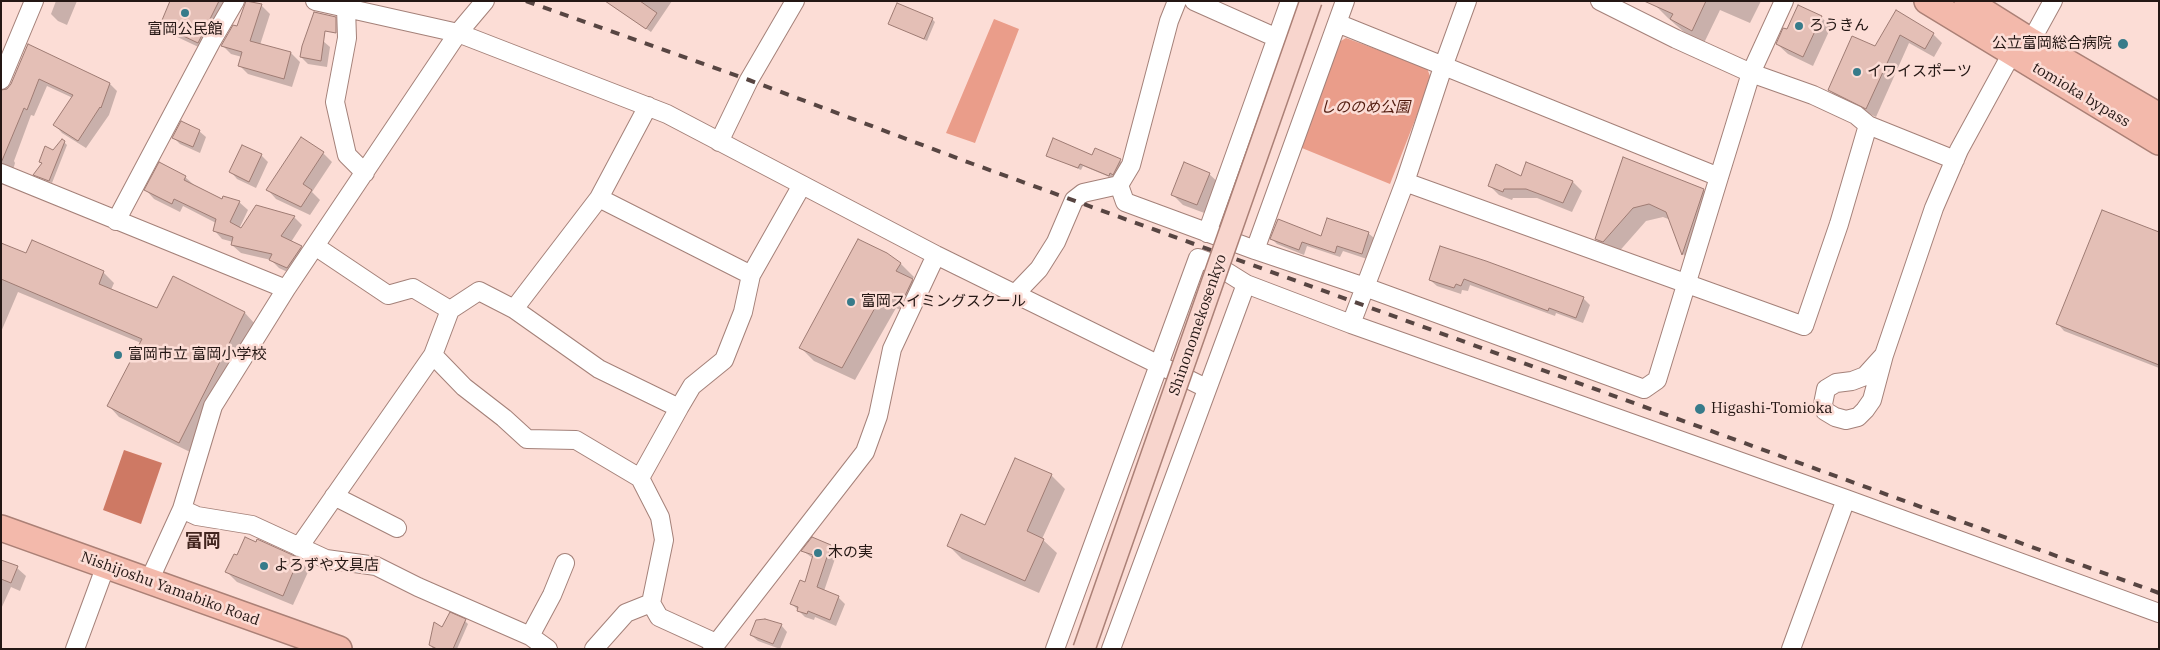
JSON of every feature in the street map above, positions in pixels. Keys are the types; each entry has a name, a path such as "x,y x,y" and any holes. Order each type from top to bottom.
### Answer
{"highway":[{"name":"tomioka bypass","path":"1927,1 2159,116"},
{"name":"tomioka bypass","path":"1967,1 2022,47 2159,142"},
{"name":"Nishijoshu Yamabiko Road","path":"1,528 326,646"}],"main road":[{"name":"Shinonomekosenkyo","path":"1084,649 1312,1"}],"street":[{"path":"1,80 34,1"},
{"path":"116,221 234,1"},
{"path":"315,1 458,33 667,114 936,255 1206,388"},
{"path":"149,581 182,509 213,406 286,289 458,33 485,1"},
{"path":"720,142 749,80 795,1"},
{"path":"1016,293 1040,269 1056,242 1074,200 1083,193 1119,185 1131,165 1169,21 1177,1"},
{"path":"1194,1 1277,38"},
{"path":"1207,233 1290,1"},
{"path":"1255,250 1345,1"},
{"path":"1351,324 1405,182 1443,66 1467,1"},
{"path":"1600,1 1676,39 1751,72 1813,95 1856,115 1868,125 1957,156"},
{"path":"1119,185 1125,202 1255,250 1365,286 1644,389 1657,380 1751,72 1784,1"},
{"path":"1884,355 1934,208 1957,156 2022,47 2052,1"},
{"path":"346,8 347,38 334,102 347,155 365,173"},
{"path":"1337,23 1720,177"},
{"path":"514,310 599,198 648,106"},
{"path":"1405,182 1804,326 1868,125"},
{"path":"1,173 286,289"},
{"path":"640,478 692,386 724,360 743,312 751,275 802,185"},
{"path":"599,198 751,275"},
{"path":"315,246 388,295 413,288 450,310"},
{"path":"433,355 464,387 504,418 527,439 576,440 640,478 660,517 664,540 651,603 659,616 714,646 865,452 878,416 892,348 936,255"},
{"path":"1055,649 1198,258 1214,264 1246,284 1351,324 1846,499 2159,614"},
{"path":"1111,649 1246,284"},
{"path":"300,547 433,355 450,310 478,292 514,310 599,369 679,408"},
{"path":"334,496 396,528"},
{"path":"1791,649 1846,499"},
{"path":"182,509 197,516 252,525 326,559 376,566 530,636 548,649"},
{"path":"530,636 552,595 565,563"},
{"path":"75,649 106,566"},
{"path":"594,649 626,613 651,603"}],"green space":[{"path":"994,19 1019,29 975,143 946,133"},
{"name":"しののめ公園","path":"1346,38 1427,68 1431,79 1390,184 1297,146 1334,45"}],"shaded area":[{"path":"124,450 162,463 141,524 103,510"}],"building":[{"path":"170,1 219,1 198,43 160,25"},
{"path":"246,1 262,4 250,41 291,52 284,79 238,66 242,52 221,46 233,25 237,26"},
{"path":"605,1 640,1 657,13 646,29"},
{"path":"1644,1 1706,1 1692,31 1670,19 1673,14"},
{"path":"897,3 933,18 924,39 888,24"},
{"path":"1798,5 1822,16 1803,57 1776,44 1783,28 1787,29"},
{"path":"1896,10 1934,33 1925,49 1900,35 1866,109 1828,90 1852,36 1875,46"},
{"path":"314,12 336,17 336,33 325,31 321,61 300,57"},
{"path":"28,44 110,83 101,108 78,141 53,125 73,95 39,79 27,110 24,108 1,163 1,90 7,89 11,84"},
{"path":"181,121 200,130 193,147 172,138"},
{"path":"301,137 324,152 303,184 312,190 301,207 266,190"},
{"path":"1053,138 1092,155 1095,148 1121,159 1113,175 1110,173 1109,176 1080,164 1078,168 1046,156"},
{"path":"62,139 65,141 49,181 33,175 42,163 39,162 45,146 53,150"},
{"path":"242,145 262,154 249,182 229,172"},
{"path":"1623,157 1704,189 1682,255 1666,212 1649,204 1633,208 1603,242 1595,239"},
{"path":"159,162 186,176 184,180 222,199 223,196 240,201 230,222 241,228 256,205 295,216 281,236 302,246 287,268 269,260 272,254 231,245 233,237 213,231 216,219 174,199 172,204 144,190"},
{"path":"1184,162 1210,173 1197,205 1171,195"},
{"path":"1526,162 1573,181 1563,203 1526,189 1504,189 1503,192 1488,186 1496,164 1521,176"},
{"path":"2102,210 2159,232 2159,365 2056,324"},
{"path":"1327,218 1369,232 1362,254 1337,246 1335,253 1302,242 1299,250 1270,239 1278,219 1321,236"},
{"path":"858,239 887,253 901,263 896,271 913,279 902,302 882,295 842,368 799,348"},
{"path":"32,240 104,271 99,284 157,308 173,276 245,312 179,443 107,406 142,339 1,279 1,243 26,253"},
{"path":"1440,246 1584,297 1576,318 1549,308 1548,311 1464,279 1461,286 1456,284 1454,288 1429,280"},
{"path":"1015,458 1052,474 1027,531 1044,539 1025,581 947,546 961,514 985,525"},
{"path":"245,537 256,542 257,539 299,558 283,596 225,572 234,554 237,555"},
{"path":"812,537 831,545 817,587 839,596 830,620 808,611 807,614 797,611 798,607 790,604 800,580 805,582 813,555 801,551"},
{"path":"1,560 18,566 11,583 1,579"},
{"path":"450,612 466,619 453,649 437,649 429,645 434,622 442,627"},
{"path":"765,619 782,624 773,644 750,635 756,620"}],"railway":[{"path":"526,1 749,80 973,164 2159,593"}],"place":[{"name":"富岡公民館","path":"185,13"},
{"name":"ろうきん","path":"1799,26"},
{"name":"公立富岡総合病院","path":"2123,44"},
{"name":"イワイスポーツ","path":"1857,72"},
{"name":"富岡スイミングスクール","path":"851,302"},
{"name":"富岡市立 富岡小学校","path":"118,355"},
{"name":"Higashi-Tomioka","path":"1700,409"},
{"name":"木の実","path":"818,553"},
{"name":"よろずや文具店","path":"264,566"}],"district":[{"name":"富岡","path":"203,542"}]}
